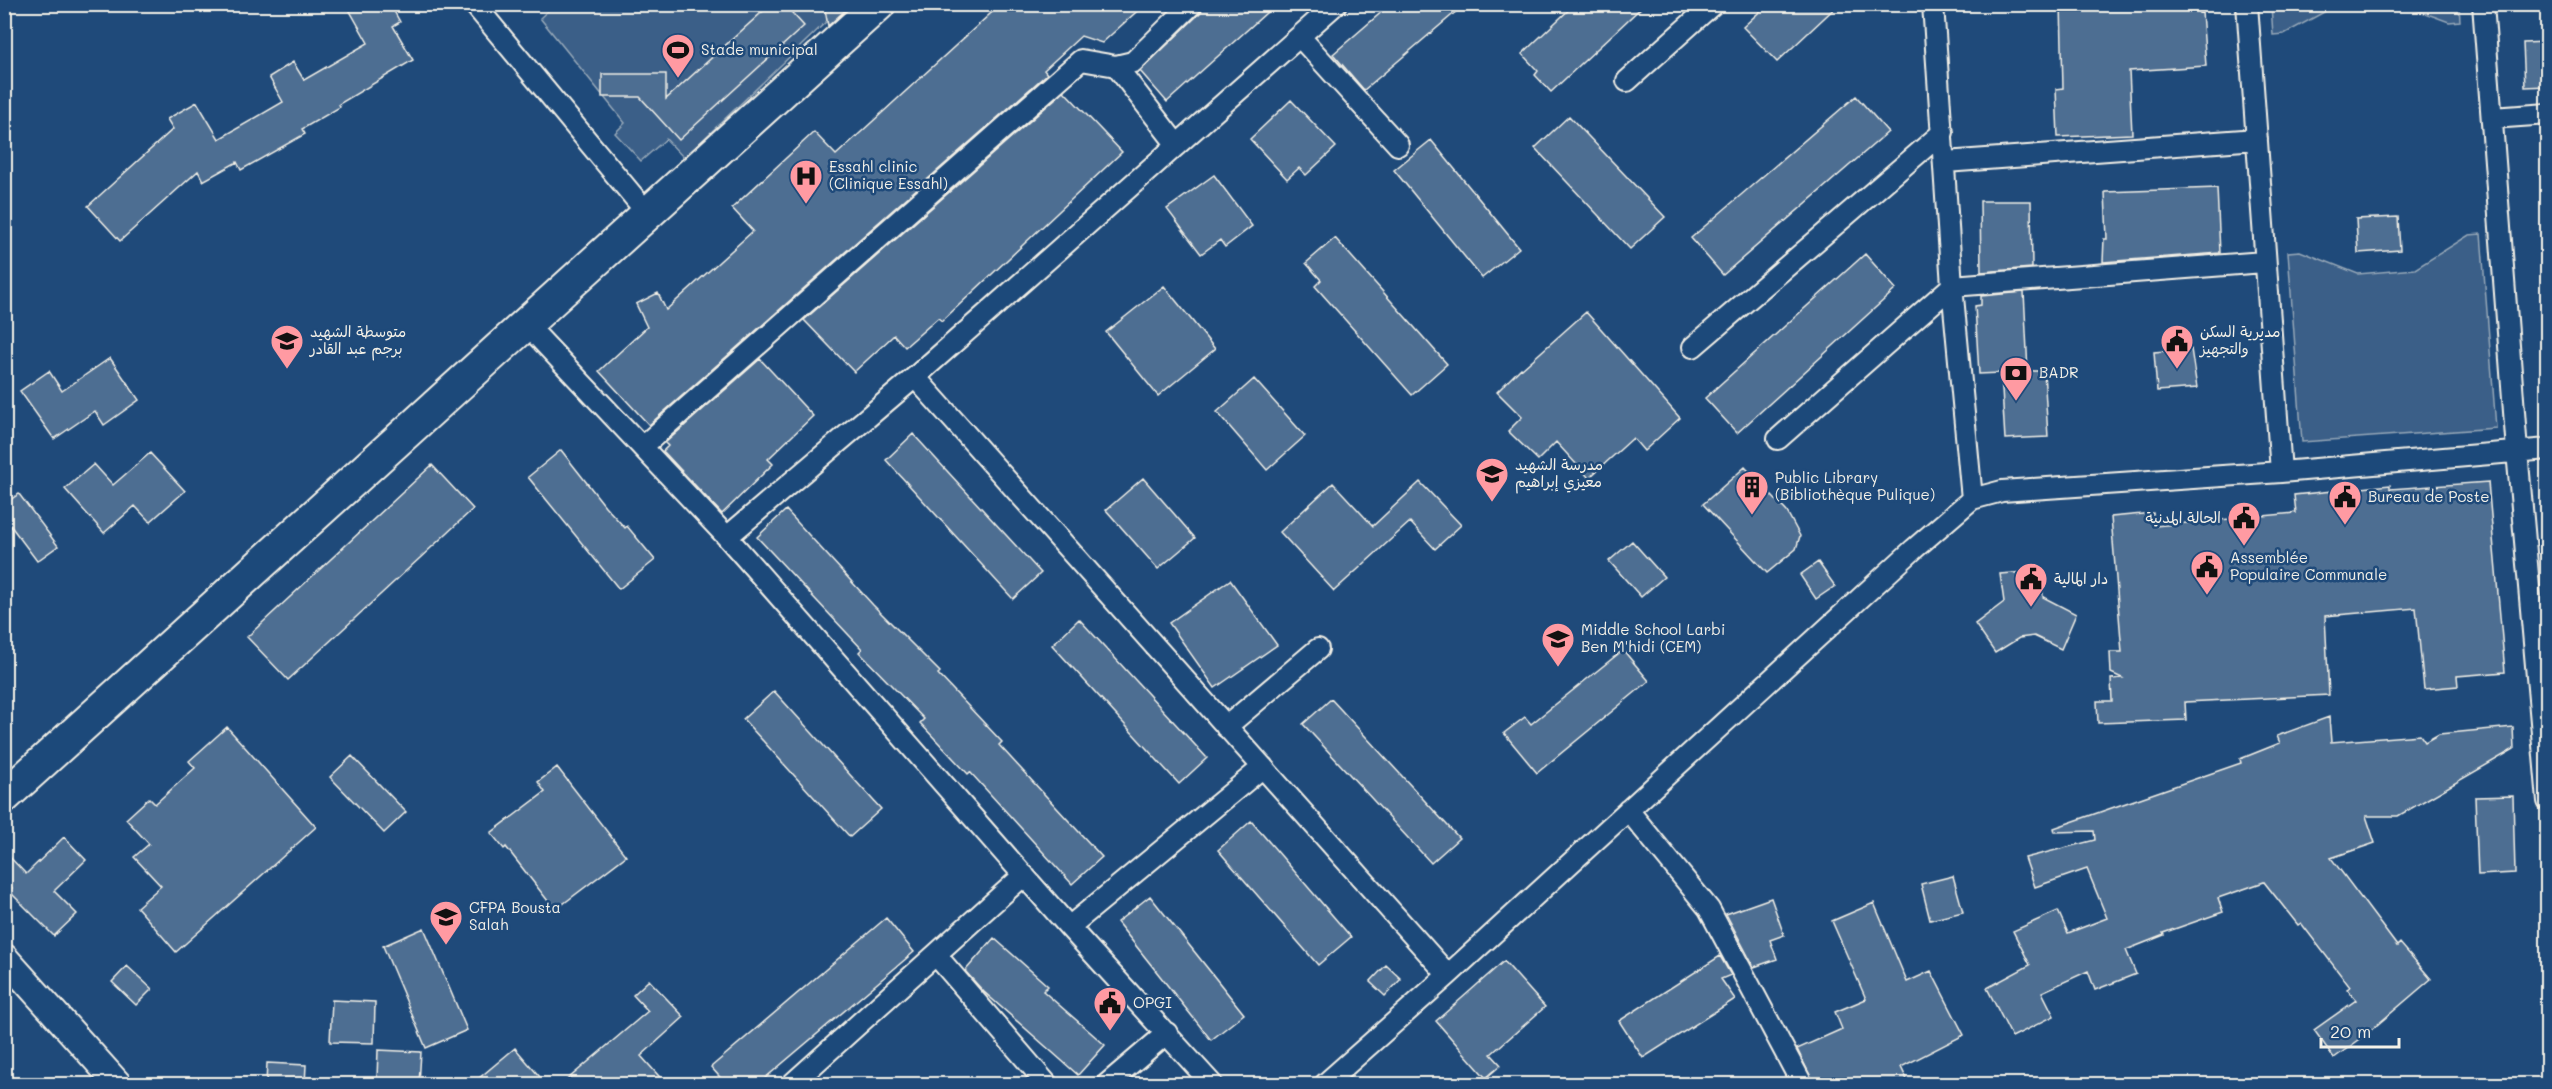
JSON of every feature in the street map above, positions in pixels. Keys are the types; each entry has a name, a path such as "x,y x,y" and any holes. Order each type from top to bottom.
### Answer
{"main road":[{"path":"4,797 879,4"}],"street":[{"path":"474,4 648,214"},
{"path":"642,447 1081,60 1116,66 1133,62 1192,4"},
{"path":"727,537 915,377 1336,4"},
{"path":"1627,81 1713,4"},
{"path":"1933,4 1946,162 1952,286 1972,499"},
{"path":"2247,4 2281,472"},
{"path":"2483,4 2517,452 2547,801"},
{"path":"1300,37 1398,145"},
{"path":"1116,66 1177,145"},
{"path":"2492,118 2547,114"},
{"path":"1693,347 1943,132"},
{"path":"1946,162 2256,139"},
{"path":"1778,439 1952,286 2264,262"},
{"path":"526,324 727,537 1069,927 1212,1084"},
{"path":"915,377 1448,975"},
{"path":"1325,1084 1448,975 1914,549 1972,499 2002,491 2281,472 2547,449"},
{"path":"1226,726 1318,649"},
{"path":"1069,927 1263,767"},
{"path":"1628,810 1709,909 1803,1084"},
{"path":"792,1084 1024,875"},
{"path":"936,955 1047,1084"},
{"path":"4,957 118,1084"},
{"path":"1107,1084 1167,1033"}],"shaded area":[{"name":"Stade municipal","path":"555,4 863,5 831,35 827,21 684,158 666,139 641,161 615,133 625,123 540,18"},
{"path":"2271,4 2337,5 2284,34 2273,35"},
{"path":"2403,5 2459,5 2460,21 2449,22"},
{"path":"2481,234 2496,428 2302,442 2288,252 2300,251 2358,274 2415,269 2469,235"}],"building":[{"path":"346,4 390,4 400,22 393,26 413,60 302,129 305,134 241,170 237,162 203,181 198,171 120,241 88,206 173,129 167,119 197,102 219,139 283,102 269,77 293,62 304,80 368,43"},
{"path":"771,4 784,4 804,26 679,140 640,97 602,97 602,74 666,74 666,99"},
{"path":"824,4 852,4 828,26"},
{"path":"1001,4 1145,4 1102,43 1081,36 1044,70 1047,74 649,425 599,371 647,327 636,304 658,293 666,310 753,231 732,208 814,132 836,155"},
{"path":"1205,4 1276,4 1167,102 1140,71 1200,13"},
{"path":"1391,4 1465,4 1364,90 1333,54"},
{"path":"1575,4 1645,4 1551,92 1535,75 1538,71 1522,54"},
{"path":"1768,4 1839,4 1777,62 1743,27"},
{"path":"2061,4 2198,4 2199,13 2202,12 2206,66 2129,71 2132,134 2058,137 2056,89 2063,88"},
{"path":"2547,42 2547,86 2525,87 2523,43"},
{"path":"1064,91 1122,152 942,321 938,318 905,347 894,335 854,372 804,320"},
{"path":"1856,96 1888,132 1723,275 1691,238"},
{"path":"1291,100 1336,147 1306,175 1299,168 1287,179 1250,139"},
{"path":"1569,116 1665,217 1630,249 1535,148"},
{"path":"1431,140 1519,248 1482,278 1394,170"},
{"path":"1214,175 1252,226 1225,247 1220,240 1201,254 1167,209"},
{"path":"2217,188 2220,253 2103,262 2104,239 2107,239 2105,192"},
{"path":"1980,201 2031,201 2032,268 1981,272"},
{"path":"2398,217 2400,250 2358,253 2356,219"},
{"path":"1335,238 1447,364 1412,395 1315,286 1321,280 1306,263"},
{"path":"1865,254 1896,289 1737,433 1705,398"},
{"path":"1164,286 1215,349 1158,396 1106,332"},
{"path":"2024,292 2028,371 2044,371 2048,437 2005,439 2001,373 1979,374 1975,306 1981,305 1981,296"},
{"path":"1586,312 1680,418 1644,451 1633,438 1589,478 1556,442 1538,460 1508,431 1522,417 1497,392 1521,368"},
{"name":"مديرية السكن والتجهيز","path":"2191,349 2197,388 2157,391 2154,352"},
{"path":"110,358 139,400 104,425 95,411 54,439 20,391 49,371 62,391"},
{"path":"760,359 813,416 768,459 773,464 722,514 663,451 668,446 665,443"},
{"path":"1254,379 1305,436 1267,470 1217,412"},
{"path":"913,434 1041,573 1013,599 886,460"},
{"path":"561,450 605,506 625,528 627,526 655,560 619,589 528,477"},
{"path":"150,453 185,491 150,522 135,506 104,533 65,489 94,464 113,485"},
{"path":"432,465 473,509 288,680 247,637"},
{"name":"Public Library (Bibliothèque Pulique)","path":"1745,467 1787,512 1800,536 1796,549 1767,573 1703,504"},
{"path":"1143,478 1195,538 1158,569 1106,510"},
{"path":"1420,482 1461,525 1435,549 1410,522 1334,591 1280,532 1333,483 1373,526"},
{"path":"2488,482 2505,672 2457,676 2458,686 2424,689 2416,608 2325,616 2329,695 2185,702 2186,720 2098,723 2097,701 2112,701 2111,679 2122,678 2111,673 2110,652 2122,652 2111,517 2153,513 2155,526 2296,513 2294,495 2390,485 2390,489"},
{"path":"19,494 58,546 37,561 4,517 4,504"},
{"path":"786,510 873,605 940,672 938,674 1002,742 999,745 1102,857 1072,884 970,772 968,774 920,723 924,719 859,652 862,649 757,537"},
{"path":"1632,541 1664,577 1641,597 1609,561"},
{"path":"1818,562 1835,586 1816,599 1800,575"},
{"name":"دار المالية","path":"2041,571 2043,597 2076,614 2061,649 2034,636 2019,638 1995,653 1975,624 2004,602 2000,574"},
{"path":"1230,580 1277,645 1215,688 1169,623"},
{"path":"1079,619 1207,758 1179,784 1052,645"},
{"path":"1623,650 1649,681 1537,773 1504,733 1525,717 1531,724"},
{"path":"774,691 881,809 850,837 743,719"},
{"path":"1331,699 1459,838 1431,863 1303,724"},
{"path":"2329,717 2331,742 2420,735 2425,742 2439,734 2513,727 2514,749 2398,816 2366,816 2375,843 2331,858 2397,946 2400,943 2431,979 2363,1037 2334,1058 2314,1030 2356,1000 2347,989 2350,987 2301,923 2298,925 2264,882 2218,898 2223,912 2163,933 2164,935 2126,950 2136,974 2095,990 2088,971 2042,992 2054,1016 2012,1037 1987,988 2030,965 2013,931 2058,911 2068,933 2107,918 2087,869 2035,887 2025,858 2095,840 2094,831 2055,832 2054,828 2241,763 2240,759 2280,743 2277,736"},
{"path":"227,727 316,827 176,952 137,907 161,886 134,857 149,844 126,819 149,798 155,804 195,768 189,761"},
{"path":"352,756 406,812 384,833 330,777"},
{"path":"557,767 626,856 555,910 506,847 504,849 491,833 545,792 538,782"},
{"path":"2513,796 2515,873 2478,875 2475,797"},
{"path":"1251,821 1351,937 1318,965 1218,850"},
{"path":"64,837 86,860 54,891 77,914 54,936 9,891 12,888 4,879 4,851 26,874"},
{"path":"1953,876 1963,912 1930,920 1921,884"},
{"path":"1150,896 1244,1014 1211,1040 1117,922"},
{"path":"1771,898 1784,935 1770,940 1777,959 1754,967 1726,914"},
{"path":"1874,903 1907,982 1931,971 1964,1035 1901,1067 1909,1084 1814,1084 1797,1049 1842,1029 1835,1012 1866,999 1832,921"},
{"path":"886,918 914,952 758,1084 726,1084 711,1067"},
{"path":"424,928 467,1030 426,1048 383,946"},
{"path":"994,938 1048,986 1043,991 1105,1045 1078,1075 984,992 965,971"},
{"path":"1720,956 1731,975 1721,979 1735,999 1643,1058 1619,1021"},
{"path":"1504,961 1545,1007 1491,1054 1501,1065 1486,1078 1436,1021"},
{"path":"1386,965 1401,979 1385,996 1370,982"},
{"path":"127,966 152,989 136,1005 112,982"},
{"path":"649,980 684,1017 641,1056 666,1084 562,1084 648,1011 633,995"},
{"path":"332,1000 375,1002 374,1043 330,1042"},
{"path":"515,1048 546,1084 472,1084"},
{"path":"378,1050 421,1052 419,1084 397,1084 397,1080 377,1079"},
{"path":"267,1063 306,1065 305,1084 266,1084"}],"place":[{"name":"Stade municipal","path":"678,79"},
{"name":"Essahl clinic (Clinique Essahl)","path":"806,205"},
{"name":"متوسطة الشهيد برجم عبد القادر","path":"287,370"},
{"name":"مديرية السكن والتجهيز","path":"2177,370"},
{"name":"BADR","path":"2016,402"},
{"name":"مدرسة الشهيد معيزي إبراهيم","path":"1492,503"},
{"name":"Public Library (Bibliothèque Pulique)","path":"1752,516"},
{"name":"Bureau de Poste","path":"2345,526"},
{"name":"الحالة المدنية","path":"2244,547"},
{"name":"Assemblée Populaire Communale","path":"2207,596"},
{"name":"دار المالية","path":"2031,608"},
{"name":"Middle School Larbi Ben M'hidi (CEM)","path":"1558,668"},
{"name":"CFPA Bousta Salah","path":"446,946"},
{"name":"OPGI","path":"1110,1032"}]}
